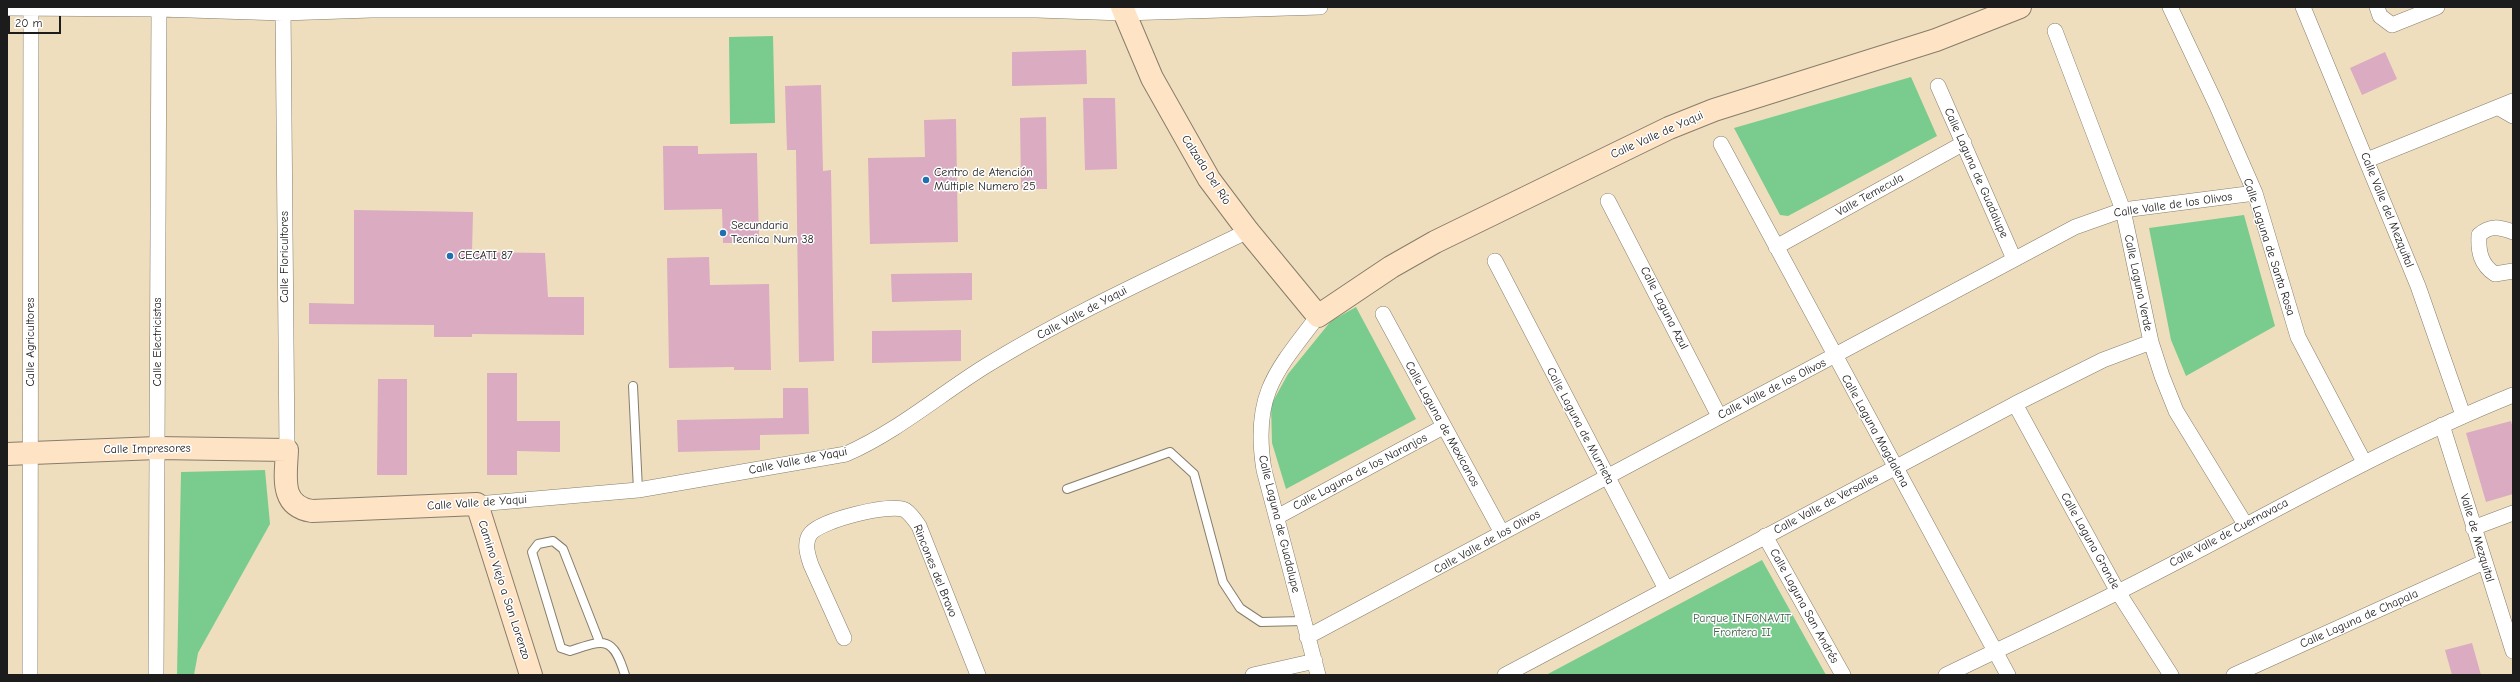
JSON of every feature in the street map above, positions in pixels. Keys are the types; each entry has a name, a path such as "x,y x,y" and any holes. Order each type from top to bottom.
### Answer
{"street":[{"path":"7,8 283,10 345,8 1123,10 1320,7"},
{"name":"Calle Valle de Yaqui","path":"1318,316 1391,267 1435,242 1669,128 1714,110 1936,40 2020,7"},
{"name":"Calle Laguna de Santa Rosa","path":"2170,7 2216,104 2255,193 2298,337 2364,462"},
{"name":"Calle Valle del Mezquital","path":"2302,7 2367,160 2418,286 2463,415"},
{"path":"2377,7 2380,16 2392,25 2437,7"},
{"name":"Calle Agricultores","path":"30,8 30,675"},
{"name":"Calle Electricistas","path":"156,675 159,8"},
{"name":"Calle Floricultores","path":"283,10 287,450 286,487 294,505"},
{"name":"Calzada Del Río","path":"1123,10 1152,78 1209,179 1248,232 1318,316"},
{"name":"Calle Laguna Verde","path":"2055,31 2122,210 2151,342 2162,376 2176,411 2245,524"},
{"name":"Calle Laguna de Guadalupe","path":"1938,86 2014,259"},
{"path":"2367,160 2499,108 2513,101"},
{"path":"2499,108 2513,116"},
{"name":"Valle Temecula","path":"1776,247 1964,143"},
{"name":"Calle Laguna Magdalena","path":"1721,144 1994,652 2008,675"},
{"name":"Calle Valle de los Olivos","path":"1307,637 1719,416 1835,357 2075,227 2104,215 2122,210 2255,193"},
{"name":"Calle Laguna Azul","path":"1608,201 1719,416"},
{"path":"2513,232 2493,227 2486,228 2479,235 2478,248 2488,270 2495,274 2513,271"},
{"name":"Calle Valle de Yaqui","path":"294,505 300,509 312,511 477,504 638,490 846,454 876,440 985,367 1040,335 1133,286 1248,232"},
{"name":"Calle Laguna de Murrieta","path":"1495,261 1666,590"},
{"name":"Calle Laguna de Mexicanos","path":"1383,314 1443,427 1502,533"},
{"name":"Calle Laguna de Guadalupe","path":"1316,668 1262,463 1259,442 1260,414 1265,395 1275,374 1318,316"},
{"name":"Calle Valle de Versalles","path":"1511,674 1894,466 2014,404 2110,357 2151,342"},
{"name":"Calle Valle de Cuernavaca","path":"1946,675 2118,592 2364,462 2463,415 2513,395"},
{"name":"Calle Laguna Grande","path":"2014,404 2118,592 2170,675"},
{"name":"Valle de Mezquital","path":"2442,425 2472,528 2513,651"},
{"name":"Calle Laguna de los Naranjos","path":"1277,517 1443,427"},
{"name":"Calle Impresores","path":"7,454 157,448 287,450"},
{"name":"Camino Viejo a San Lorenzo","path":"477,504 531,675"},
{"name":"Rincones del Bravo","path":"844,638 811,566 807,541 811,533 819,528 846,517 881,510 904,510 913,517 918,526 978,675"},
{"path":"2472,528 2513,513"},
{"name":"Calle Laguna San Andrés","path":"1765,536 1843,675"},
{"name":"Calle Laguna de Chapala","path":"2234,675 2484,562"},
{"path":"1253,675 1316,668"}],"lane":[{"path":"633,386 638,490"},
{"path":"1067,489 1170,452 1194,474 1223,582 1240,608 1261,622 1303,621"},
{"path":"599,641 570,652 561,648 532,552 538,544 553,541 563,548 599,641 610,646 619,656 625,675"}],"green space":[{"path":"773,36 775,123 730,124 729,37"},
{"path":"1911,77 1937,136 1788,216 1780,215 1734,128"},
{"path":"2244,215 2275,326 2186,376 2171,340 2149,228"},
{"path":"1356,307 1416,419 1286,489 1272,443 1271,405 1288,374 1331,321"},
{"path":"265,470 270,524 198,653 194,675 177,675 181,472"},
{"name":"Parque INFONAVIT Frontera II","path":"1762,560 1826,675 1546,675"}],"building":[{"path":"1086,50 1087,84 1012,86 1012,52"},
{"path":"2385,52 2397,79 2362,95 2350,68"},
{"path":"821,85 823,171 831,170 834,361 799,362 796,150 787,150 785,86"},
{"path":"1083,98 1115,98 1117,169 1085,170"},
{"path":"1046,117 1047,189 1021,189 1020,118"},
{"path":"956,119 958,242 870,244 868,158 925,157 924,120"},
{"path":"663,146 698,146 698,154 757,153 759,243 723,243 722,209 664,210"},
{"path":"354,210 473,212 472,252 545,253 548,297 584,297 584,335 472,334 472,337 434,337 434,325 309,324 309,303 354,304"},
{"path":"709,257 710,285 769,284 771,370 734,370 734,367 669,368 667,258"},
{"path":"972,273 972,300 892,302 891,274"},
{"path":"961,330 961,361 872,363 872,331"},
{"path":"487,373 517,373 517,421 560,421 560,452 517,451 517,475 487,475"},
{"path":"378,379 407,379 407,475 377,475"},
{"path":"783,388 808,388 809,434 760,435 760,450 678,452 677,420 783,418"},
{"path":"2511,421 2513,429 2513,494 2486,502 2466,433"},
{"path":"2472,643 2481,675 2452,675 2445,650"}],"place":[{"name":"Centro de Atención Múltiple Numero 25","path":"926,180"},
{"name":"Secundaria Tecnica Num 38","path":"723,233"},
{"name":"CECATI 87","path":"450,256"}]}
